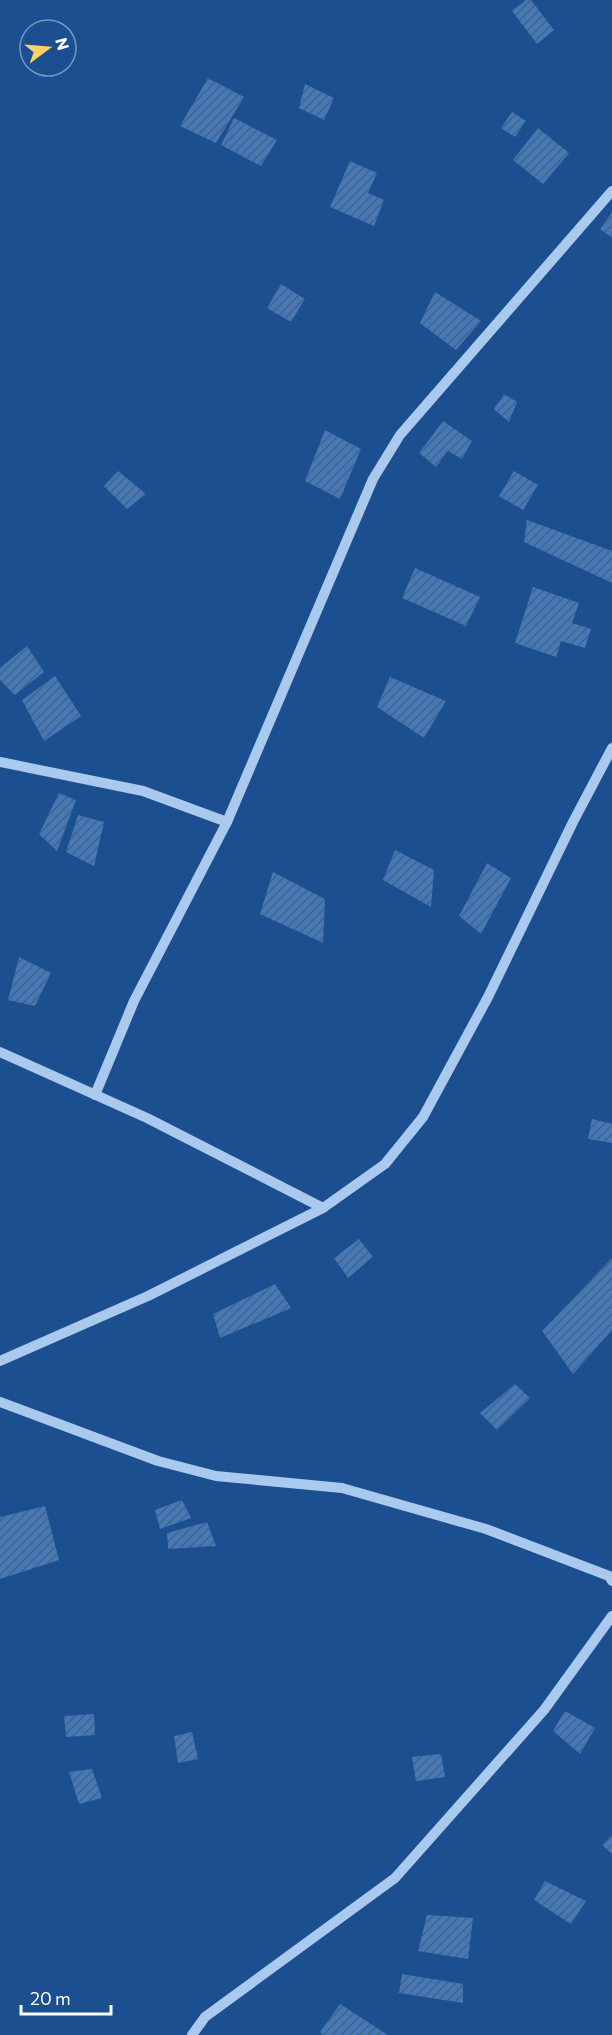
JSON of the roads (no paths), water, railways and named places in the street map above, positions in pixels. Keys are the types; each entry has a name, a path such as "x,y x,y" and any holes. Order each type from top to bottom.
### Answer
{"street":[{"path":"95,1095 134,1000 226,822 373,479 394,443 612,191"},
{"path":"0,1362 148,1296 323,1208 385,1164 423,1117 488,997 573,822 612,748"},
{"path":"0,762 143,791 226,822"},
{"path":"0,1052 147,1118 323,1208"},
{"path":"0,1402 158,1461 216,1476 342,1488 486,1529 609,1576 612,1581"},
{"path":"192,2035 205,2017 395,1878 544,1710 612,1616"}]}
